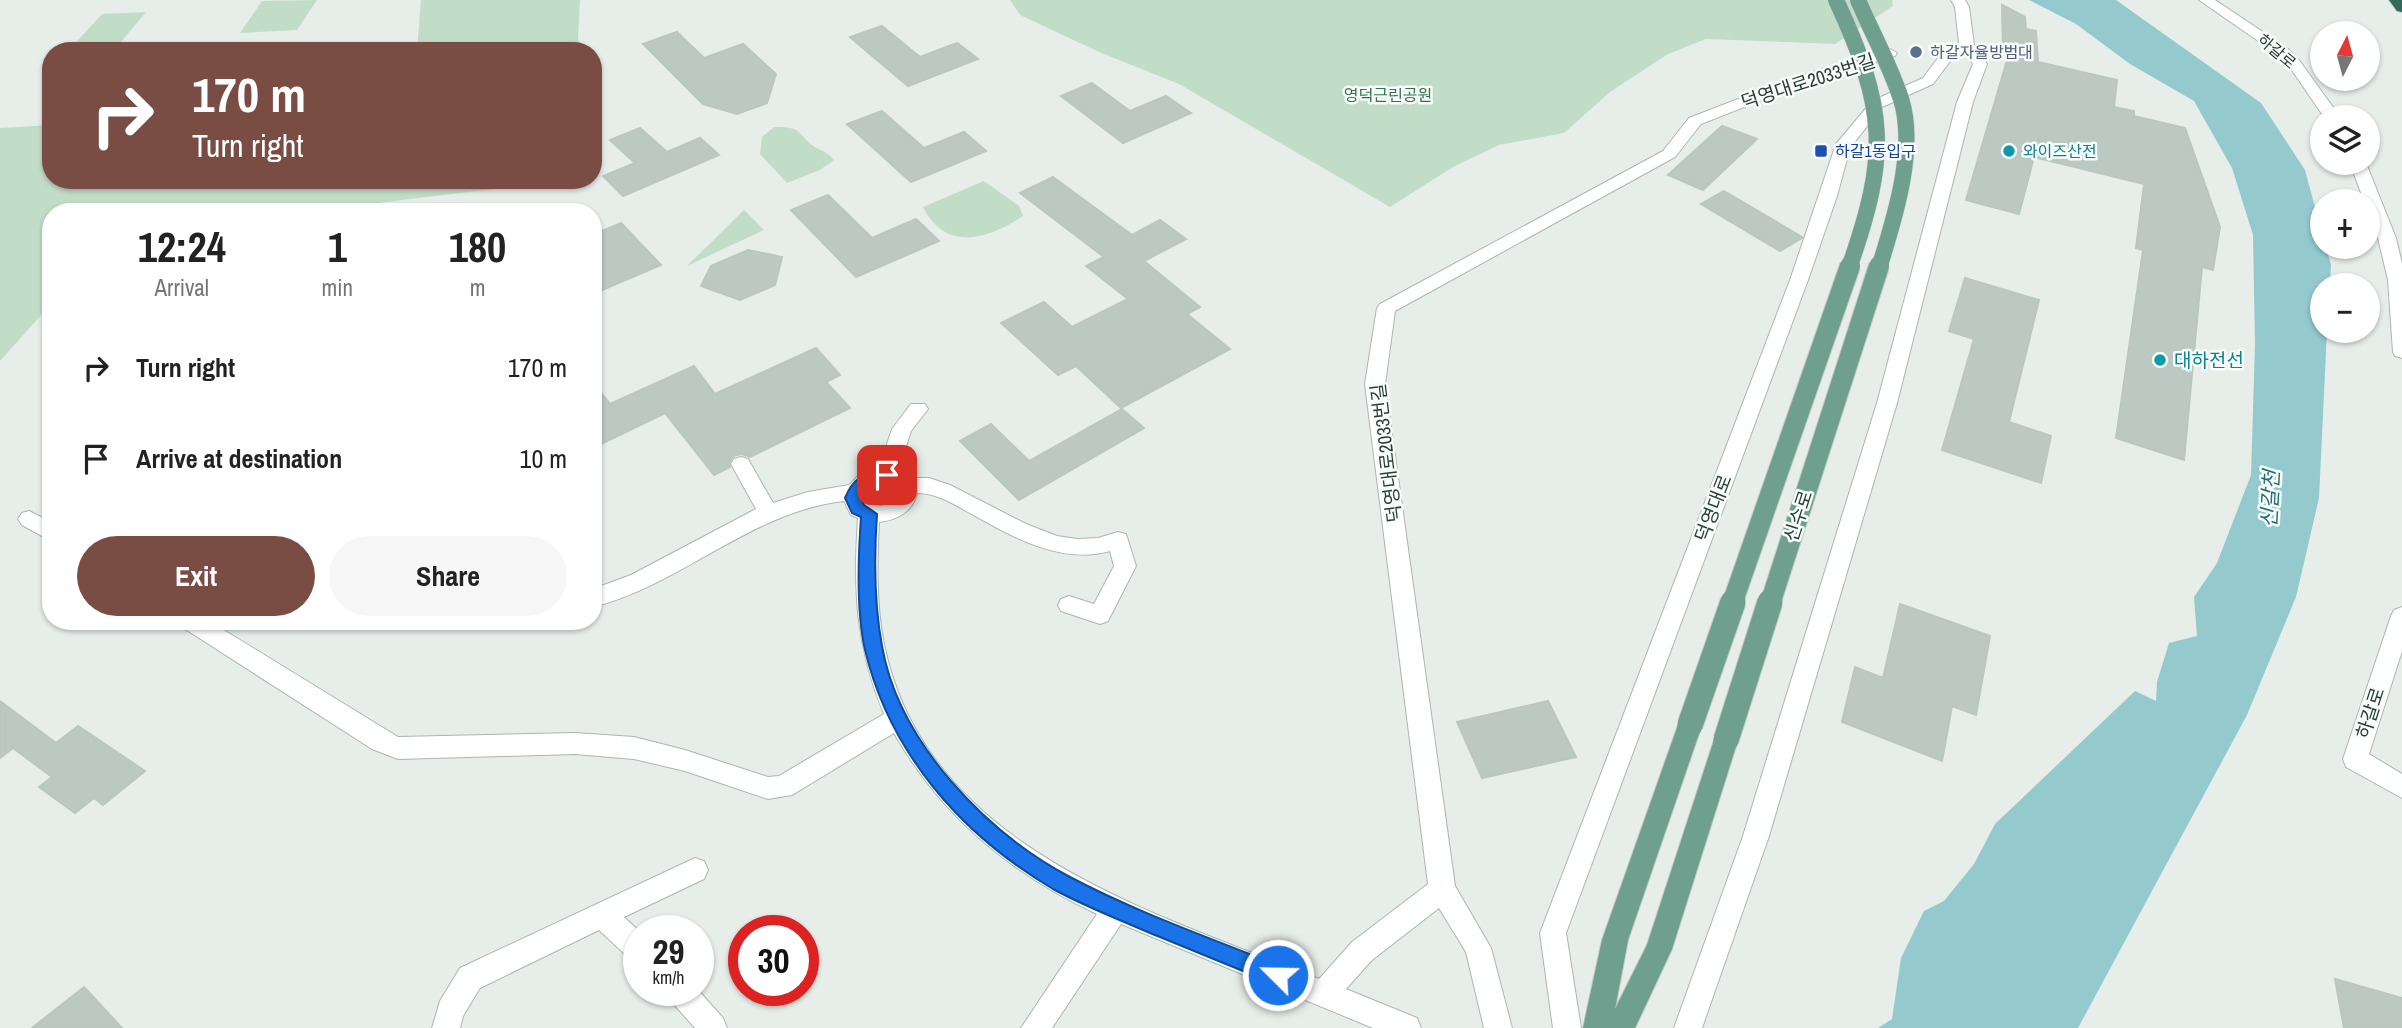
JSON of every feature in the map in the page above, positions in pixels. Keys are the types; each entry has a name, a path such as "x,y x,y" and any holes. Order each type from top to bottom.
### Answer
{"highway":[{"path":"2396,0 2402,8"}],"main road":[{"name":"신수로","path":"1597,1028 1615,940 1867,217 1878,156 1873,96 1859,50 1836,0"},
{"name":"신수로","path":"1620,1028 1659,949 1892,226 1907,155 1902,101 1858,0"}],"street":[{"path":"1688,1028 1755,836 1887,403 1965,102 1980,64 1967,45 1962,7 1958,0"},
{"name":"하갈로","path":"2206,0 2282,51 2294,63 2324,105"},
{"name":"덕영대로","path":"1567,1028 1553,933 1799,280 1829,196 1842,147 1877,104 1928,81 1949,53 1967,45"},
{"name":"덕영대로2033번길","path":"1498,1028 1478,948 1442,889 1375,384 1386,308 1669,154 1696,121 1795,82 1890,53"},
{"path":"2363,175 2387,238 2397,281 2402,352"},
{"path":"887,475 902,429 918,409"},
{"path":"741,464 768,512"},
{"path":"887,475 902,480 907,486 907,498 888,514 869,514 858,509 853,498 858,486 871,477 887,475"},
{"path":"907,486 919,484 937,487 1016,527 1065,547 1092,549 1118,540 1125,566 1100,615 1069,605"},
{"path":"602,596 622,590 768,512 819,496 855,492"},
{"path":"869,514 865,562 867,605 873,648 897,719 921,758 978,822 1018,856 1063,883 1116,909 1407,1028"},
{"path":"29,519 42,527"},
{"name":"하갈로","path":"2402,616 2355,759 2402,787"},
{"path":"204,630 381,742 398,748 563,743 634,748 671,756 768,788 783,787 897,719"},
{"path":"446,1028 450,1011 470,978 695,870"},
{"path":"1324,994 1362,951 1442,889"},
{"path":"1035,1028 1116,909"},
{"path":"602,915 623,934"},
{"path":"694,1006 713,1028"}],"green space":[{"path":"317,0 297,30 240,33 262,1"},
{"path":"421,0 580,0 579,42 418,42"},
{"name":"영덕근린공원","path":"1010,0 1892,0 1893,6 1835,44 1706,39 1668,54 1610,92 1564,133 1499,145 1453,167 1390,207 1179,84 1099,52 1020,15"},
{"path":"146,12 121,42 76,42 102,14"},
{"path":"42,126 42,189 493,189 377,203 42,203 42,314 0,361 0,128"},
{"path":"774,127 791,128 799,132 809,143 834,160 820,170 787,183 760,154 762,137"},
{"path":"984,181 1019,206 1023,216 996,231 969,237 956,236 933,222 923,207"},
{"path":"744,210 764,230 687,266"}],"water":[{"name":"신갈천","path":"2029,0 2116,0 2261,103 2305,170 2310,189 2310,259 2329,259 2331,265 2331,273 2310,273 2310,343 2326,343 2319,498 2296,597 2247,715 2078,1028 1878,1028 1892,1019 1901,958 1924,911 1944,901 1974,864 1995,824 2135,691 2156,701 2157,682 2169,643 2197,636 2194,597 2217,563 2251,475 2255,344 2253,235 2232,168 2194,101 2130,64 2076,24"}],"building":[{"path":"2002,5 2025,17 2026,29 2036,31 2038,62 2117,80 2114,107 2134,111 2134,116 2185,128 2220,227 2213,270 2202,267 2184,460 2116,438 2143,250 2136,248 2144,184 2034,157 2019,214 1966,200 2010,50 2003,49"},
{"path":"882,26 920,57 957,43 978,59 908,86 850,37"},
{"path":"677,32 704,58 743,44 776,74 767,103 737,114 703,104 643,44"},
{"path":"1092,83 1130,111 1166,96 1191,113 1123,143 1061,96"},
{"path":"882,111 924,148 964,132 986,151 911,182 847,124"},
{"path":"1722,126 1757,139 1703,190 1668,175"},
{"path":"640,128 667,152 700,138 719,155 623,196 603,176 635,163 610,140"},
{"path":"1053,177 1132,235 1160,220 1186,239 1144,261 1200,307 1187,314 1230,349 1121,408 1076,366 1058,375 1001,323 1044,302 1072,327 1128,299 1086,266 1104,257 1020,193"},
{"path":"1724,191 1802,238 1780,251 1701,204"},
{"path":"828,195 872,238 916,219 939,241 856,277 791,210"},
{"path":"621,223 661,265 602,290 602,231"},
{"path":"748,250 782,257 775,285 740,300 701,286 711,266"},
{"path":"1965,278 2039,300 2009,422 2051,436 2041,483 1942,450 1974,339 1949,331"},
{"path":"816,348 840,375 826,382 850,408 750,457 742,454 733,456 730,467 714,475 665,413 602,444 602,394 610,404 694,366 715,394"},
{"path":"1122,409 1144,428 1019,500 960,441 991,424 1029,461"},
{"path":"1900,604 1990,636 1976,715 1952,706 1942,761 1842,722 1855,667 1883,678"},
{"path":"0,701 56,743 78,726 145,771 103,805 94,798 75,813 39,787 52,777 13,748 0,758"},
{"path":"1548,701 1576,757 1482,778 1457,722"},
{"path":"2335,979 2402,998 2402,1028 2344,1028"},
{"path":"84,987 122,1028 32,1028"}],"place":[{"name":"하갈자율방범대","path":"1916,52"},
{"name":"하갈1동입구","path":"1821,151"},
{"name":"와이즈산전","path":"2009,151"},
{"name":"대하전선","path":"2160,360"}],"route":[{"path":"887,475 871,477 858,486 853,498 858,509 869,514 865,562 873,648 897,719 921,758 978,822 1018,856 1063,883 1116,909 1278,975"}]}
